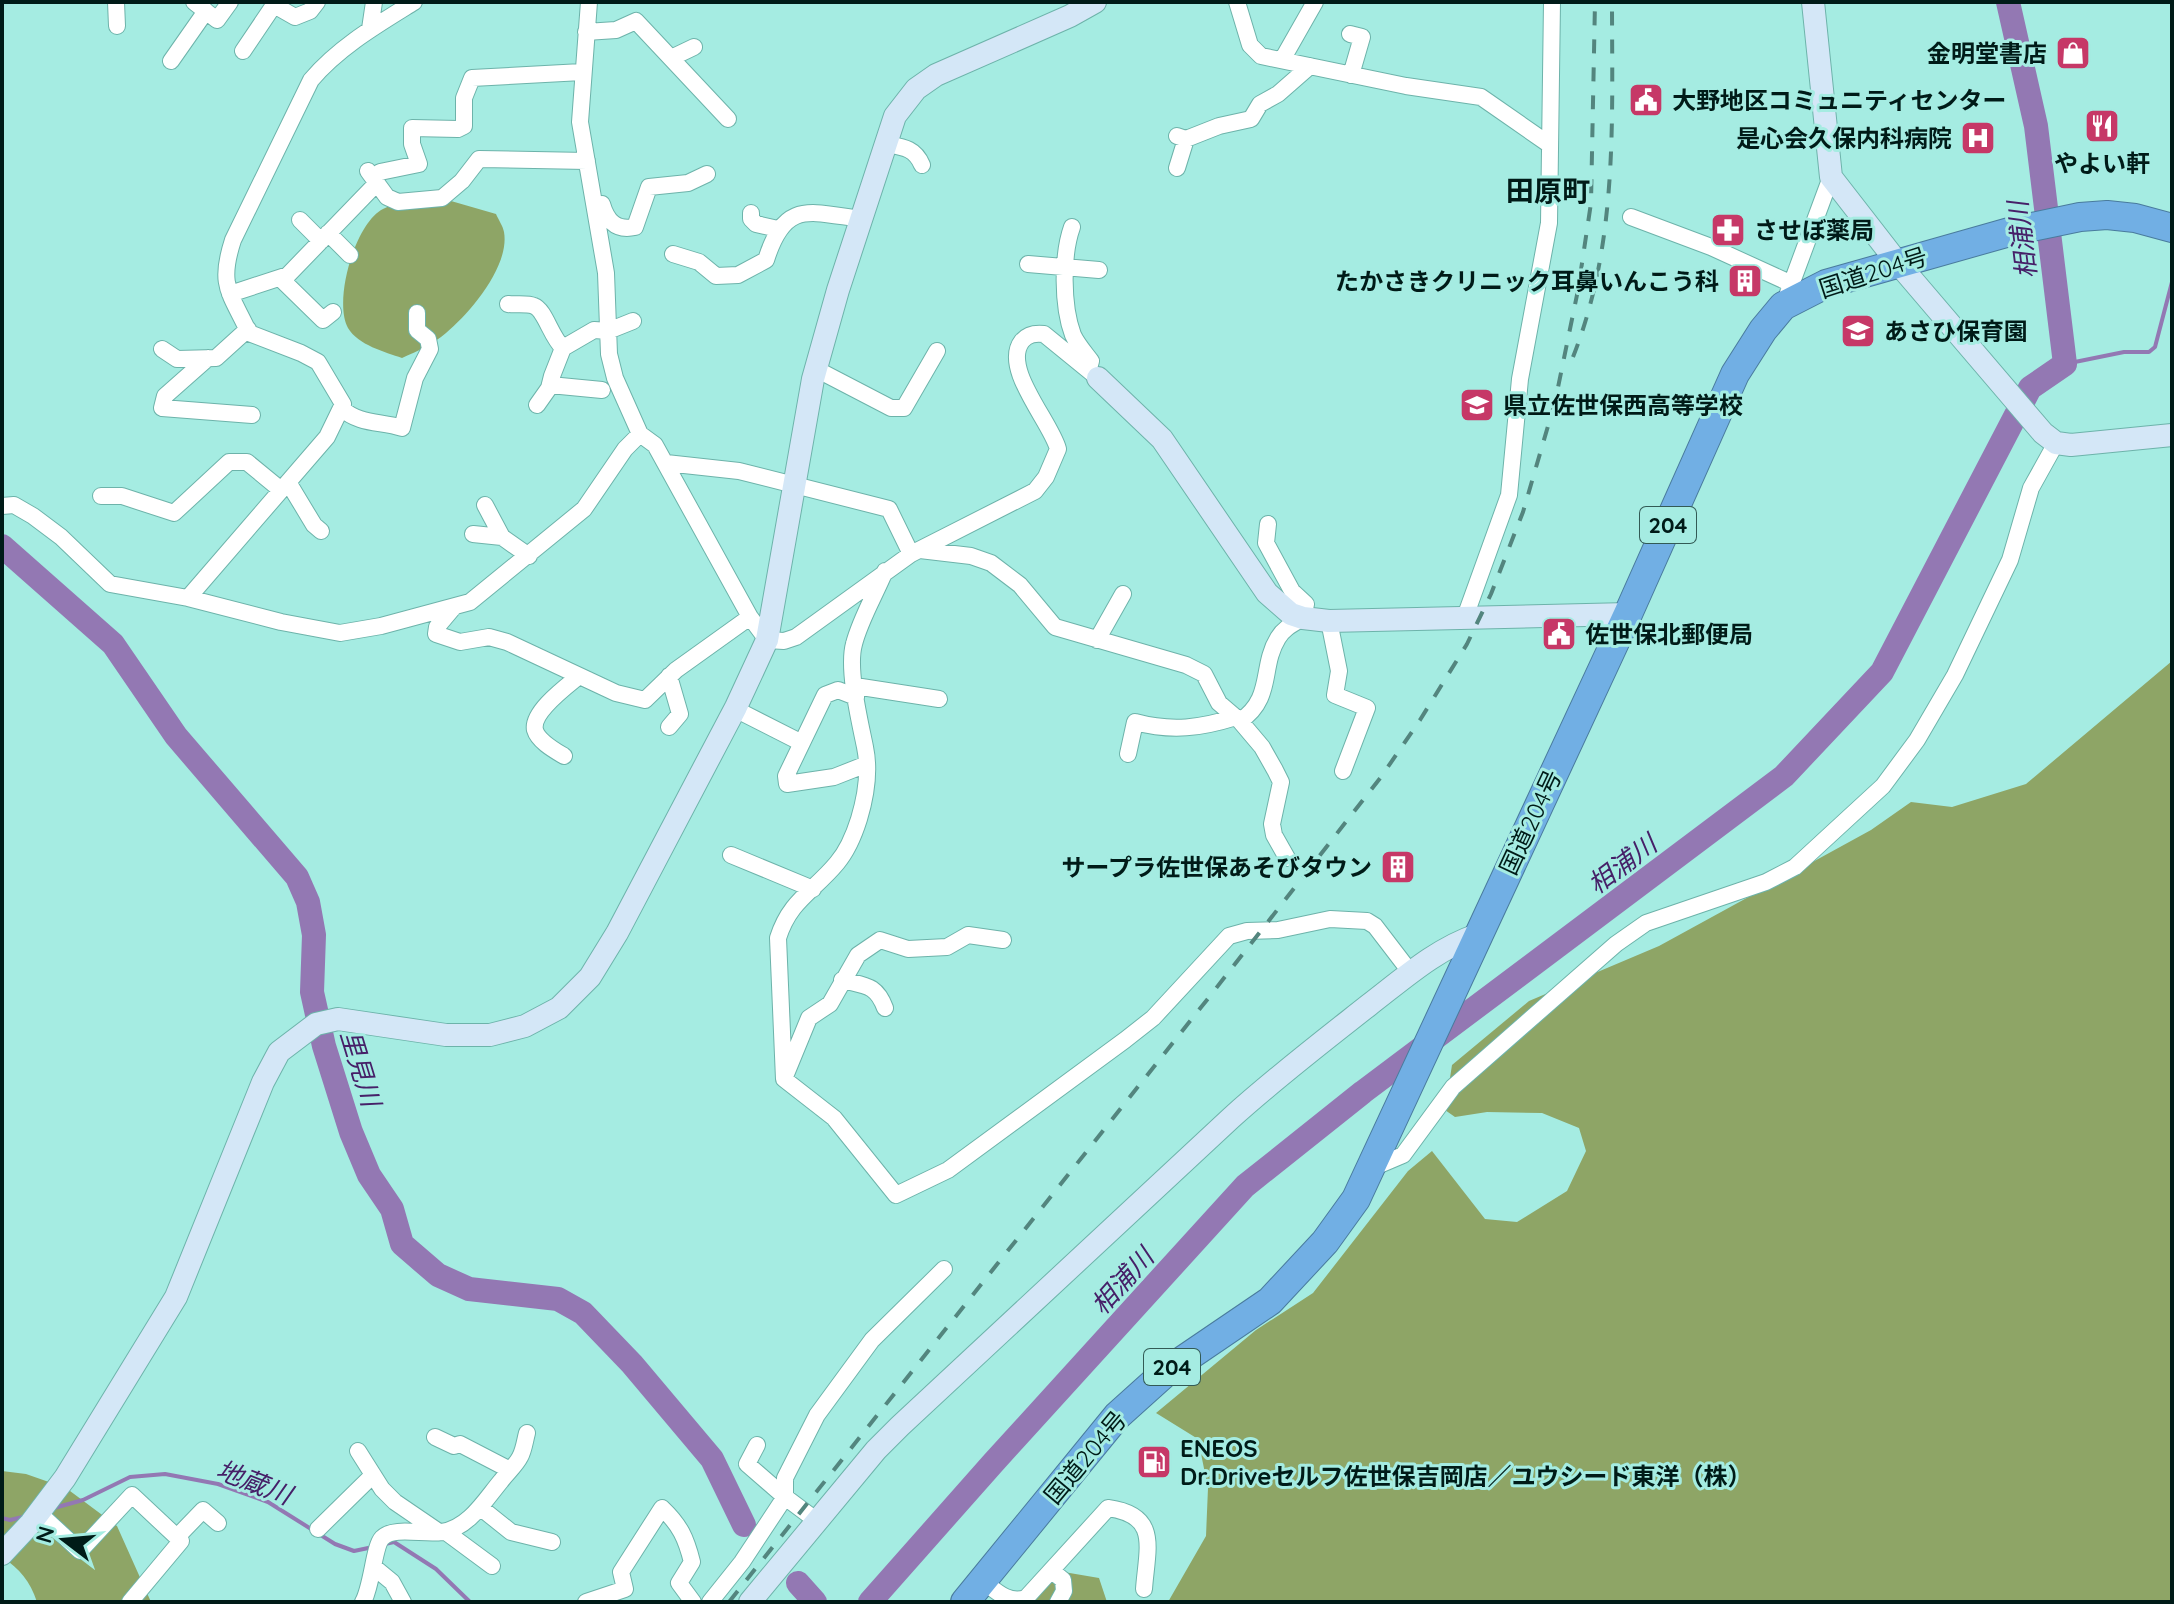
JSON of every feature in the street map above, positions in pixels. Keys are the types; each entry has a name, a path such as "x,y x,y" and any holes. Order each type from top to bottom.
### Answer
{"highway":[{"name":"国道204号","path":"974,1591 1117,1416 1167,1371 1270,1301 1325,1242 1356,1199 1628,614 1735,374 1788,295 2013,231 2080,217 2107,215 2135,218 2172,228"}],"street":[{"path":"116,2 117,26"},
{"path":"171,61 200,7 217,20 230,2"},
{"path":"243,51 274,3 295,17 310,11 317,2"},
{"path":"370,29 374,2"},
{"path":"188,598 327,437 343,404 318,362 263,339 248,329 226,286 224,267 233,240 311,80 325,64 370,29 414,2"},
{"path":"589,2 580,122 606,273 609,354 615,378 640,434 655,445 750,617 767,640"},
{"path":"2,1554 65,1478 176,1297 263,1082 279,1052 316,1024 338,1019 446,1035 490,1035 525,1026 559,1008 590,977 617,933 735,709 767,640 816,369 895,116 916,89 936,75 1069,9 1095,2"},
{"path":"1237,2 1250,45 1261,56 1406,86 1481,97 1550,145"},
{"path":"1282,60 1315,2"},
{"path":"1465,617 1509,495 1520,379 1549,223 1552,182 1552,2"},
{"path":"1631,217 1711,247 1788,295 1831,177 1813,2"},
{"path":"586,32 616,30 636,21 728,119"},
{"path":"1350,34 1362,37 1351,75"},
{"path":"671,58 694,47"},
{"path":"1177,168 1181,137 1251,119 1260,104 1278,94 1310,66"},
{"path":"230,294 288,275 325,237 375,176 419,164 412,144 412,128 458,129 464,126 464,98 472,78 582,72"},
{"path":"886,144 918,154 922,165"},
{"path":"375,176 387,197 398,202 442,198 462,181 479,159 587,161"},
{"path":"594,201 601,202 607,219 614,225 627,229 635,227 649,187 688,183 707,174"},
{"path":"1831,177 1897,262 2043,433 2056,443 2071,445 2172,435"},
{"path":"673,254 699,262 716,276 738,275 766,260 778,229 795,216 807,212 861,219"},
{"path":"751,213 751,219 756,224 778,229"},
{"path":"300,220 350,255"},
{"path":"1072,227 1068,238 1065,303 1074,337 1091,361 1093,374"},
{"path":"1028,264 1099,270"},
{"path":"280,278 324,321"},
{"path":"508,304 535,306 543,314 555,341 563,348"},
{"path":"341,408 353,419 402,428 415,378 430,359 428,339 417,330 414,321"},
{"path":"537,405 550,385 563,348 594,330 608,331 633,321"},
{"path":"162,349 177,359 216,358 248,329"},
{"path":"767,640 784,641 796,637 915,552 1035,491 1058,449 1016,362 1018,345 1025,337 1035,333 1044,334 1093,374 1162,439 1267,593 1281,608 1309,606"},
{"path":"816,369 891,408 904,408 937,351"},
{"path":"208,358 165,396 162,408 252,415"},
{"path":"550,385 602,390"},
{"path":"2,506 14,505 33,516 61,537 110,584 188,598 281,622 340,633 470,602 584,509 625,449 640,434"},
{"path":"1369,1169 1403,1155 1453,1087 1616,944 1646,923 1766,882 1795,867 1883,786 1917,740 1968,651 2010,560 2031,488 2056,443"},
{"path":"106,501 122,496 174,513 229,462 247,462 285,486 321,531"},
{"path":"666,463 739,471 889,509 915,552"},
{"path":"485,505 502,537 529,556"},
{"path":"1268,524 1266,543 1292,591 1329,621 1628,614"},
{"path":"473,534 502,537"},
{"path":"915,552 971,556 991,563 1020,585 1055,627 1186,665 1204,674 1219,703 1238,719 1262,747 1281,782 1272,824 1274,835 1287,858"},
{"path":"885,571 853,646 855,691 868,779 849,846 838,862 785,917 778,938 784,1079 834,1118 896,1195 948,1170 1125,1040 1153,1018 1229,936 1330,919 1367,921 1375,926 1411,973"},
{"path":"1097,640 1102,616 1123,594"},
{"path":"1128,754 1135,722 1161,729 1208,726 1254,712 1279,635 1309,606"},
{"path":"453,608 437,627 436,634 460,642 489,637 507,642 616,693 645,700 669,676 750,617"},
{"path":"1329,621 1339,671 1335,695 1367,708 1343,771"},
{"path":"564,756 548,745 536,731 535,725 546,704 579,676"},
{"path":"669,676 680,714 669,727"},
{"path":"867,764 834,777 787,784 786,776 825,695 838,690 939,699"},
{"path":"735,709 802,743"},
{"path":"731,855 813,889"},
{"path":"784,1079 809,1018 830,1004 858,955 880,940 908,949 947,947 968,935 1003,940"},
{"path":"750,1602 876,1450 1231,1118 1275,1078 1411,973 1454,943 1477,935"},
{"path":"842,980 872,987 880,994 885,1008"},
{"path":"710,1602 742,1562 785,1497 785,1478 817,1415 872,1340 944,1269"},
{"path":"363,1602 375,1568 378,1542 385,1534 396,1530 419,1534 442,1532 481,1508 521,1456 527,1433"},
{"path":"435,1437 454,1446 460,1444 510,1470"},
{"path":"750,1449 747,1464 817,1521"},
{"path":"358,1451 395,1502 492,1566"},
{"path":"318,1529 373,1475"},
{"path":"39,1513 80,1551 132,1495 177,1537 181,1541 165,1570 130,1602"},
{"path":"586,1602 623,1596 621,1572 661,1504 678,1523 689,1548 692,1562 679,1583 693,1602"},
{"path":"481,1508 511,1532 552,1542"},
{"path":"974,1591 1008,1600 1026,1598 1108,1508 1124,1510 1140,1519 1148,1536 1144,1589"},
{"path":"177,1537 203,1510 218,1523"},
{"path":"375,1568 392,1582 403,1602"},
{"path":"1052,1571 1063,1580 1064,1591 1058,1602"}],"green space":[{"path":"451,201 496,214 503,227 504,245 495,274 466,314 431,344 402,358 365,343 348,328 343,300 349,264 364,230 373,217 391,206"},
{"path":"2172,661 2172,1602 1168,1602 1206,1536 1208,1488 1198,1439 1156,1413 1256,1330 1313,1293 1408,1171 1432,1151 1485,1219 1517,1222 1567,1191 1586,1151 1579,1128 1542,1113 1487,1112 1455,1117 1445,1110 1452,1065 1529,1001 1659,946 1871,830 1911,802 1952,807 2026,784"},
{"path":"2,1471 26,1474 66,1488 117,1526 151,1602 37,1602 24,1576 2,1557"},
{"path":"1052,1570 1099,1578 1107,1602 1029,1602"}],"waterway":[{"name":"相浦川","path":"870,1602 1245,1186 1363,1092 1784,776 1882,672 2030,388 2065,364 2036,126 2008,2"},
{"path":"2065,364 2124,352 2149,352 2155,347 2172,282"},
{"name":"里見川","path":"2,546 113,644 176,736 297,877 308,902 314,935 312,992 324,1046 351,1132 369,1175 392,1209 402,1244 438,1275 469,1289 558,1299 583,1313 632,1364 712,1459 744,1525"},
{"name":"地蔵川","path":"54,1508 83,1500 130,1477 165,1474 218,1484 268,1502 335,1544 354,1551 373,1547"},
{"name":"地蔵川","path":"2,1518 10,1520 27,1516"},
{"name":"地蔵川","path":"385,1544 394,1542 436,1569 470,1602"},
{"name":"里見川","path":"798,1583 815,1602"}],"railway":[{"path":"729,1602 1381,777 1467,644 1491,594 1523,512 1555,402 1578,290 1591,203 1595,2"},
{"path":"1573,357 1588,314 1605,226 1612,137 1612,2"}],"place":[{"name":"金明堂書店","path":"2073,53"},
{"name":"大野地区コミュニティセンター","path":"1646,100"},
{"name":"やよい軒","path":"2102,126"},
{"name":"是心会久保内科病院","path":"1978,138"},
{"name":"させぼ薬局","path":"1728,230"},
{"name":"たかさきクリニック耳鼻いんこう科","path":"1745,281"},
{"name":"あさひ保育園","path":"1858,331"},
{"name":"県立佐世保西高等学校","path":"1477,405"},
{"name":"佐世保北郵便局","path":"1559,634"},
{"name":"サープラ佐世保あそびタウン","path":"1398,867"},
{"name":"ENEOS Dr.Driveセルフ佐世保吉岡店／ユウシード東洋（株）","path":"1154,1462"}],"district":[{"name":"田原町","path":"1548,190"}]}
